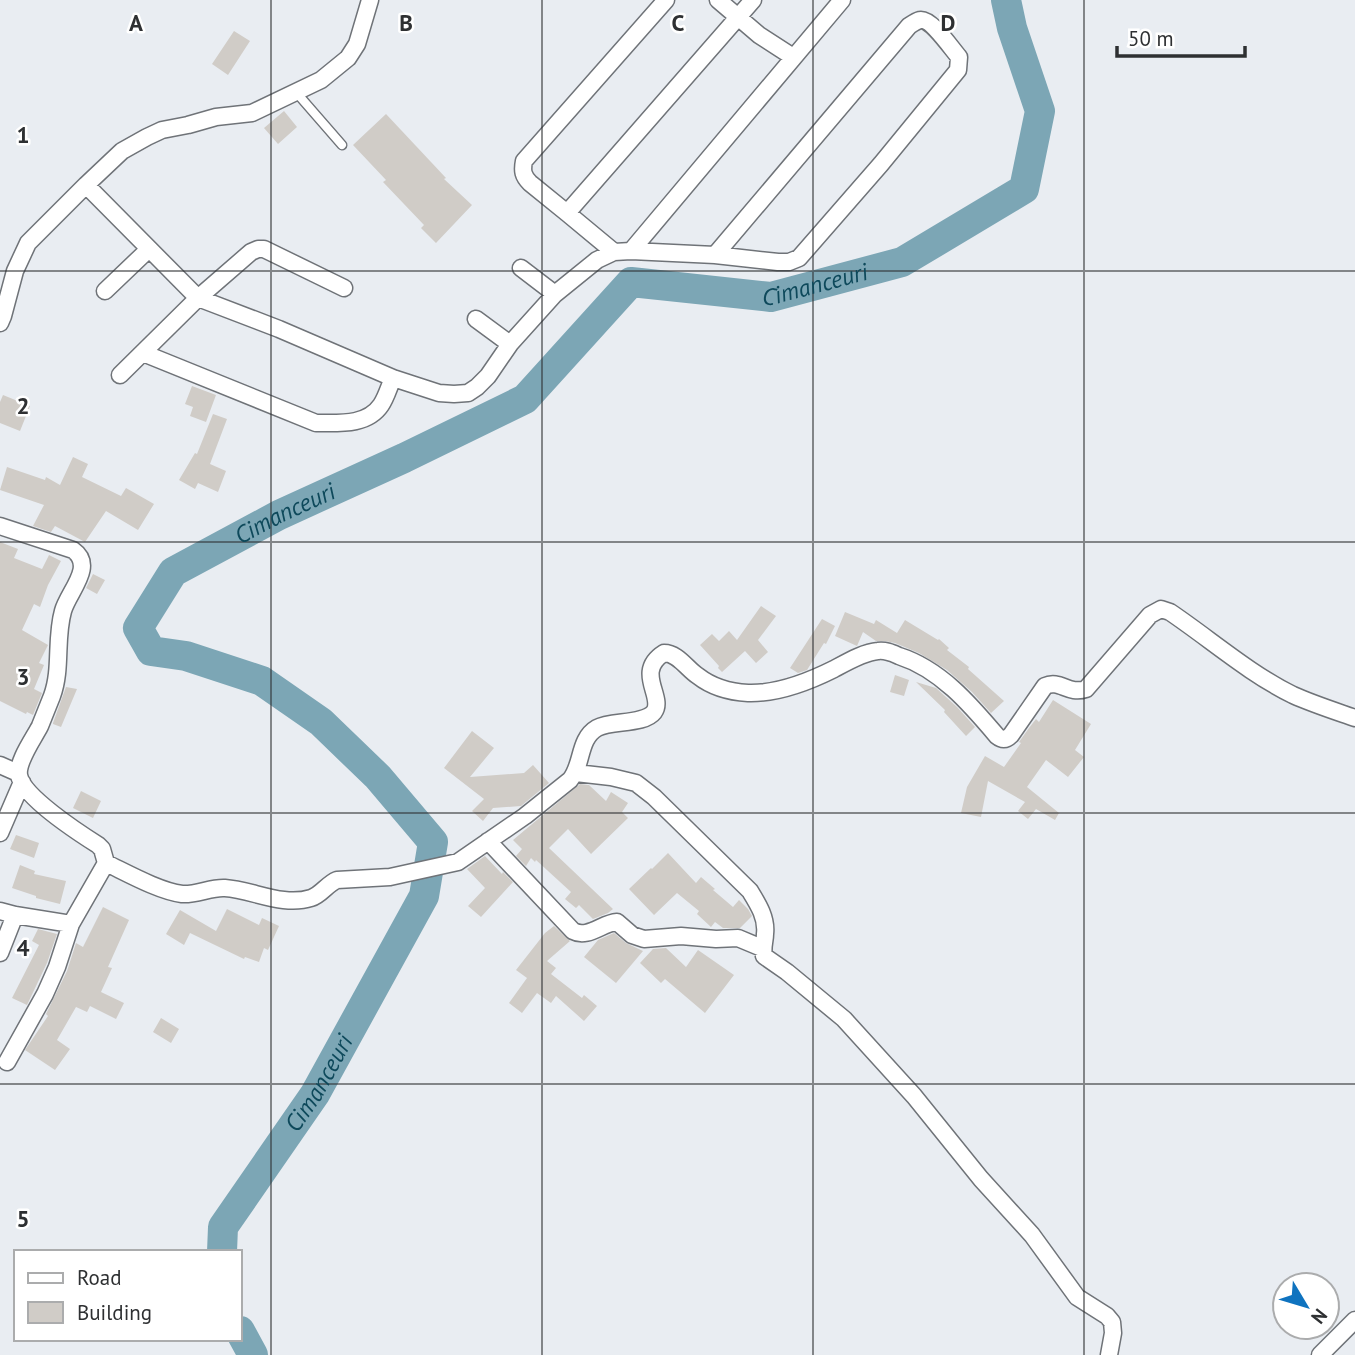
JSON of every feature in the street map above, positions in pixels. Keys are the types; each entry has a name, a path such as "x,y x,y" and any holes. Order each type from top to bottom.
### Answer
{"street":[{"path":"0,323 15,271 28,243 121,151 162,130 216,117 252,113 321,80 348,58 357,44 370,0"},
{"path":"614,252 525,178 524,161 666,0"},
{"path":"718,0 759,35 793,57"},
{"path":"567,213 753,0"},
{"path":"631,251 842,0"},
{"path":"86,185 198,298 393,379 439,393 468,393 488,376 510,344 555,294 597,260 614,252 715,255 778,262 794,261 802,256 958,70 959,57 931,25 920,20 909,26 715,255"},
{"path":"120,375 198,298 251,252 258,249 264,248 344,288"},
{"path":"106,291 149,249"},
{"path":"521,268 555,294"},
{"path":"476,318 510,344"},
{"path":"143,353 316,424 369,417 382,405 393,379"},
{"path":"0,526 73,550 79,554 82,564 80,575 63,611 53,693 20,765 20,778 0,834"},
{"path":"106,863 181,894 222,888 287,901 312,898 337,880 390,877 458,862 561,788 576,773 582,748 599,726 646,717 654,712 656,708 650,675 655,660 664,653 676,656 690,670 711,684 737,693 752,694 778,691 816,678 870,653 884,651 924,666 972,707 997,736 1005,739 1011,735 1045,686 1053,683 1075,691 1086,689 1150,615 1161,609 1170,612 1283,690 1355,718"},
{"path":"0,765 20,778 40,804 98,845 106,863 71,924 45,994 7,1062"},
{"path":"576,773 636,783 654,797 750,891 763,914 766,932 762,948 764,956 844,1019 914,1096 981,1180 1032,1235 1077,1297 1107,1316 1112,1322 1113,1333 1109,1355"},
{"path":"488,841 537,895 579,934 617,922 632,935 644,939 681,936 738,938 762,948"},
{"path":"0,953 7,913 71,924"},
{"path":"1320,1355 1355,1320"}],"lane":[{"path":"295,91 342,145"}],"building":[{"path":"234,31 250,41 228,75 212,64"},
{"path":"284,111 297,127 278,144 264,128"},
{"path":"386,114 446,178 444,179 472,205 436,243 421,228 424,225 383,182 386,180 353,145"},
{"path":"192,386 216,395 206,422 190,416 193,407 185,404"},
{"path":"3,395 30,406 20,431 0,423 0,402"},
{"path":"213,414 227,419 210,464 226,471 218,492 198,483 195,489 179,480 195,453 197,454"},
{"path":"73,457 88,464 82,477 121,496 126,488 154,504 138,530 106,511 85,542 55,526 51,532 33,526 44,505 0,490 7,467 45,480 46,477 60,485"},
{"path":"0,542 18,549 14,558 42,569 49,555 61,561 40,607 34,604 22,630 48,645 39,663 44,665 34,689 42,693 33,715 0,701"},
{"path":"93,574 105,580 97,594 86,588"},
{"path":"761,606 776,616 758,640 768,652 756,663 745,651 722,672 700,645 712,634 719,641 729,631 737,640"},
{"path":"845,612 874,624 876,620 897,633 905,620 939,639 949,648 947,650 1004,701 991,713 947,670 919,653 895,643 876,641 863,632 857,646 835,636"},
{"path":"822,619 835,626 807,670 798,673 790,668"},
{"path":"895,675 909,680 904,696 890,692"},
{"path":"916,682 936,688 975,727 966,736 945,710"},
{"path":"66,687 77,689 61,727 53,723"},
{"path":"1053,700 1091,724 1075,750 1084,757 1068,777 1046,760 1027,787 1059,813 1055,820 1036,809 1028,819 1018,811 1025,802 988,781 981,817 961,813 967,787 985,756 1004,767 1029,728 1036,719 1039,722"},
{"path":"472,731 494,748 470,777 524,773 533,765 549,783 521,806 493,808 483,821 472,811 484,799 444,768"},
{"path":"580,784 589,785 606,801 611,792 628,803 622,812 628,818 591,854 568,829 549,848 613,909 593,919 579,905 576,908 565,899 571,892 536,860 535,862 531,858 526,866 516,856 522,849 513,840"},
{"path":"81,791 101,801 93,818 73,808"},
{"path":"16,835 39,843 34,858 10,849"},
{"path":"668,853 696,883 701,877 733,907 739,900 752,916 740,928 723,928 715,922 711,927 697,914 699,911 677,893 654,915 629,889"},
{"path":"485,856 513,882 481,917 468,906 485,888 467,869"},
{"path":"20,865 35,871 34,874 66,881 60,904 12,888"},
{"path":"103,907 129,920 108,967 112,968 101,992 124,1003 116,1019 90,1006 87,1012 76,1007 57,1040 70,1049 55,1070 25,1050 48,1016 46,1014 67,971 76,943 83,947"},
{"path":"227,909 259,925 262,918 279,926 268,950 264,948 259,962 245,957 244,959 190,933 184,945 166,934 180,910 216,931"},
{"path":"554,926 570,941 547,961 556,968 551,974 597,1006 584,1021 556,996 551,1003 537,993 522,1013 509,1003 527,978 516,970 545,933"},
{"path":"38,929 57,934 27,1005 12,998 39,945 32,941"},
{"path":"614,933 626,943 643,951 616,983 584,957 598,940"},
{"path":"666,948 686,967 698,950 734,975 705,1013 665,979 661,983 640,963 653,949"},
{"path":"161,1018 179,1029 171,1043 153,1032"}],"waterway":[{"name":"Cimanceuri","path":"222,1250 223,1227 315,1094 424,896 433,842 378,777 321,722 262,681 186,656 151,651 138,628 173,572 279,515 525,399 631,282 771,297 902,262 1024,189 1040,111 1012,28 1006,0"},
{"name":"Cimanceuri","path":"242,1335 253,1355"}]}
